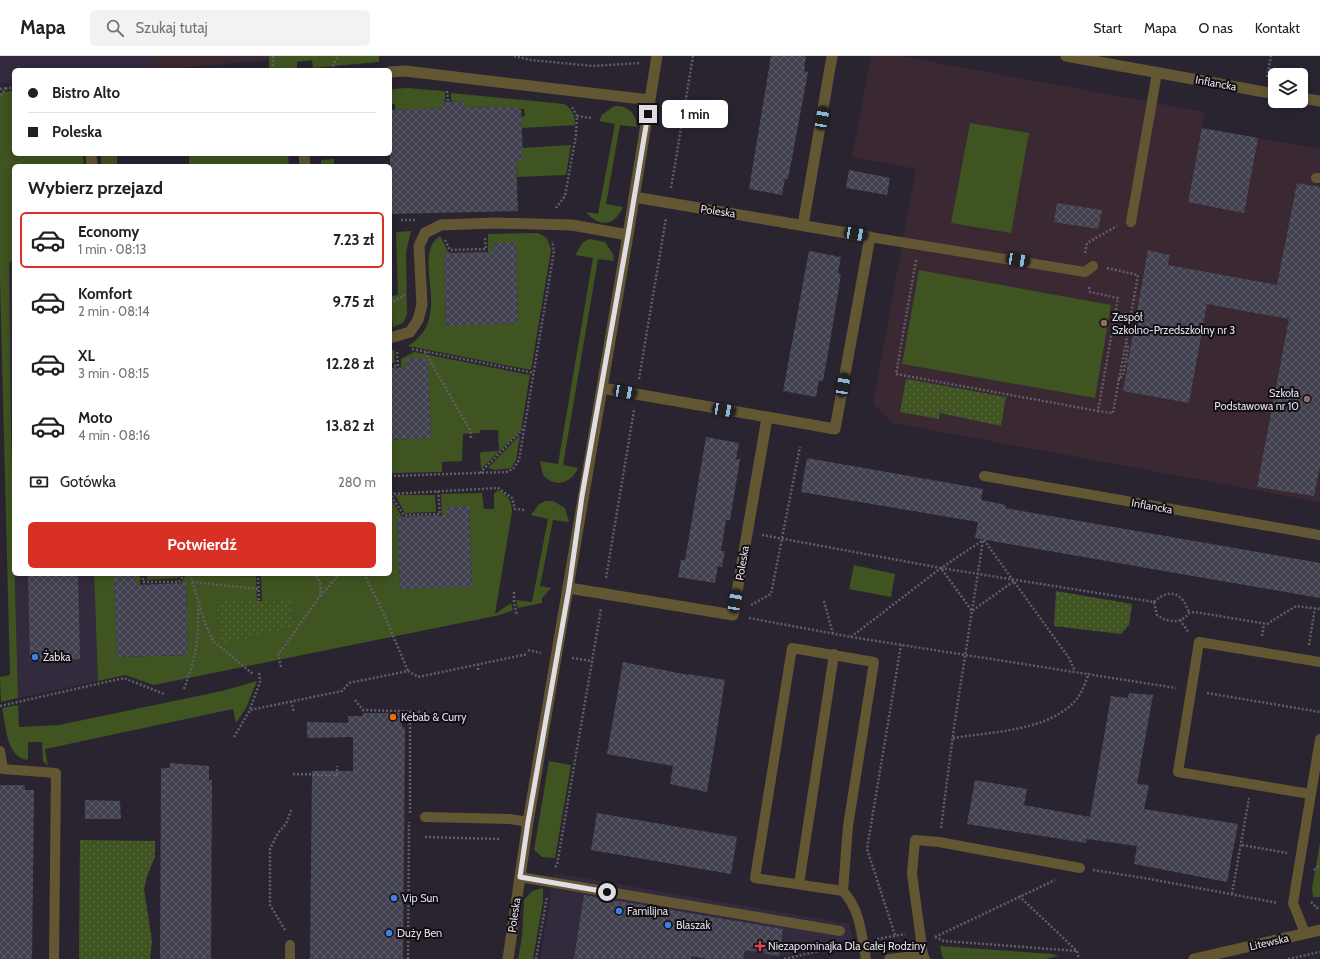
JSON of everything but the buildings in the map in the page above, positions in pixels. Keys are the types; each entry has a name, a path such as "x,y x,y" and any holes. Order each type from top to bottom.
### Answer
{"street":[{"path":"803,225 832,56"},
{"path":"1066,56 1157,73"},
{"name":"Poleska","path":"508,959 528,822 569,588 582,496 602,388 657,59"},
{"path":"392,72 405,70 650,100"},
{"name":"Inflancka","path":"1157,73 1268,93"},
{"path":"1308,99 1320,101"},
{"name":"Poleska","path":"634,197 870,237"},
{"path":"395,340 410,332 418,320 422,305 419,246 426,233 441,225 494,223 565,225 628,235"},
{"path":"602,388 835,429 870,237"},
{"name":"Poleska","path":"733,615 767,418"},
{"path":"569,588 733,615"},
{"name":"Litewska","path":"1194,959 1320,930"}],"lane":[{"path":"1131,222 1153,103 1157,73"},
{"path":"870,237 1086,270"},
{"name":"Inflancka","path":"984,476 1320,535"},
{"path":"1310,794 1178,772 1199,642 1320,662"},
{"path":"843,891 848,826 874,662 792,648 755,878 843,891 852,902 858,913 866,959"},
{"path":"798,884 834,654"},
{"path":"1305,934 1293,903 1320,739"},
{"path":"0,751 3,769 56,773 54,959"},
{"path":"425,817 510,819 528,822"},
{"path":"889,959 924,957 912,874 915,840 939,842 1080,868"},
{"path":"520,877 840,931"},
{"path":"290,945 290,959"}],"path":[{"path":"273,56 273,68"},
{"path":"332,68 338,56"},
{"path":"514,56 592,66 657,59"},
{"path":"536,959 550,871 557,865 693,56"},
{"path":"1271,56 1271,68"},
{"path":"0,95 7,88"},
{"path":"0,89 12,88"},
{"path":"442,88 447,88 448,102"},
{"path":"550,211 558,207 565,196 576,135 577,116 568,103"},
{"path":"577,116 591,118"},
{"path":"1098,410 1118,298 1090,292 1086,270 1087,243 1124,221 1131,222"},
{"path":"444,238 450,250 486,249 485,231"},
{"path":"392,476 506,472 513,469 519,460 534,373 554,251 551,238"},
{"path":"919,245 896,374 1098,410 1113,414 1138,275 1108,268"},
{"path":"392,366 398,366 395,340 425,352 534,373"},
{"path":"1119,379 1123,375 1127,360 1128,347 1126,342"},
{"path":"425,352 470,430 471,438"},
{"path":"480,473 524,428"},
{"path":"771,594 800,447"},
{"path":"392,494 498,488 512,498 515,508 525,510"},
{"path":"393,499 404,515 440,514 438,491"},
{"path":"782,538 1014,581 1154,602 1161,596 1167,594 1181,596 1186,602 1190,613"},
{"path":"851,637 941,568 983,540"},
{"path":"939,842 983,540"},
{"path":"983,540 1069,658 1075,671"},
{"path":"941,568 972,611"},
{"path":"143,576 143,582 179,582 183,576"},
{"path":"190,576 205,623 213,641 252,674"},
{"path":"258,576 259,601"},
{"path":"317,576 321,585 320,596"},
{"path":"281,667 278,655 320,596 337,576"},
{"path":"365,576 383,612 408,671"},
{"path":"972,611 1014,581"},
{"path":"192,582 259,589"},
{"path":"514,592 514,602 517,616"},
{"path":"184,689 195,657 199,636 198,601"},
{"path":"824,601 833,634"},
{"path":"1154,602 1157,615 1165,621 1174,622 1184,619 1190,613 1195,612 1267,624 1296,606 1320,609"},
{"path":"1307,659 1315,608"},
{"path":"733,615 851,637 1089,673 1320,712"},
{"path":"895,935 868,849 901,645"},
{"path":"528,650 547,654"},
{"path":"250,710 342,691 349,683 408,671 418,676 528,654"},
{"path":"566,657 592,661"},
{"path":"478,664 478,670"},
{"path":"234,737 250,710 260,682 259,672"},
{"path":"953,738 1034,725 1061,713 1077,700 1089,673"},
{"path":"0,706 124,678 164,694"},
{"path":"355,700 363,710 410,710 428,712"},
{"path":"291,701 294,712"},
{"path":"408,959 410,710"},
{"path":"293,774 337,775 337,766"},
{"path":"1232,894 1252,784"},
{"path":"290,945 289,935 270,905 269,876 270,849 278,833 286,824 292,808"},
{"path":"425,837 499,839"},
{"path":"1242,845 1300,855"},
{"path":"935,937 1080,868 1150,879 1282,904 1293,903"},
{"path":"1019,896 1077,951 1079,959"},
{"path":"920,931 944,941 1077,951"},
{"path":"1288,959 1320,952"}],"shaded area":[{"path":"0,56 269,56 170,68 12,68 12,83 0,84"},
{"path":"153,56 269,56 269,60 177,68 154,68"},
{"name":"Zespół Szkolno-Przedszkolny nr 3","path":"871,56 900,56 1205,112 1202,128 1320,149 1320,502 893,423 873,404 916,169 852,157"},
{"path":"12,261 12,471 7,262"},
{"path":"15,576 94,576 98,681 18,698"},
{"path":"554,873 849,924 853,939 768,959 540,959"}],"green space":[{"path":"269,56 379,56 379,62 313,68 312,60 297,62 297,68 269,68"},
{"path":"407,88 445,92 445,102 443,102 443,108 395,110 395,104 392,104 392,90"},
{"path":"12,91 12,156 83,156 84,164 12,164 12,261 9,262 12,576 15,576 18,698 1,702 0,677 10,675 0,279 0,97 2,92"},
{"path":"451,93 564,104 570,108 573,113 575,125 522,128 521,117 525,116 524,109 504,107 464,108 464,101 451,101"},
{"path":"614,106 623,107 630,111 635,118 637,127 620,125 606,204 623,207 616,218 606,223 596,221 586,212 598,214 615,124 599,121 602,115"},
{"path":"970,123 1029,133 1011,233 951,223"},
{"path":"571,145 566,175 517,177 516,160 523,160 522,148"},
{"path":"101,156 117,156 117,164 101,164"},
{"path":"189,156 288,156 289,164 189,164"},
{"path":"334,159 334,164 321,164 321,160"},
{"path":"411,231 406,252 407,314 403,323 393,327 392,296 398,295 396,232"},
{"path":"538,233 547,238 551,250 531,370 408,346 422,334 429,319 431,304 429,258 432,246 440,236 449,253 444,253 446,325 518,323 516,243 493,243 494,252 488,252 488,234"},
{"path":"590,239 605,242 613,254 614,261 598,259 563,465 578,468 567,481 558,483 553,482 543,475 540,461 558,464 593,258 575,255 583,242"},
{"path":"919,270 1111,305 1095,398 902,364"},
{"path":"392,350 394,350 395,363 392,363"},
{"path":"414,352 530,375 521,430 481,469 481,452 499,451 498,430 480,430 480,433 463,434 462,461 442,462 442,472 392,473 392,440 431,438 428,358 406,358 406,367 401,367 401,359"},
{"path":"906,379 1006,397 1001,426 940,413 939,419 900,412"},
{"path":"520,435 516,460 511,468 495,470 488,468"},
{"path":"498,490 509,499 512,512 495,614 511,603 513,610 500,615 154,685 125,675 98,681 94,576 140,576 140,585 136,585 136,577 114,577 117,657 188,655 186,583 181,583 185,576 256,576 257,601 218,603 292,600 262,601 261,576 392,576 392,500 402,517 397,517 400,589 472,586 469,507 442,516 441,494 482,493 484,509 494,509 494,494"},
{"path":"395,495 435,495 436,512 405,513"},
{"path":"546,501 553,501 565,508 569,522 553,520 540,586 551,588 542,598 542,603 518,608 516,600 532,602 548,519 531,515 539,504"},
{"path":"854,565 895,574 891,597 849,589"},
{"path":"147,576 180,576 178,578 147,580"},
{"path":"1056,591 1132,604 1129,625 1121,634 1054,626"},
{"path":"292,600 294,626 225,643 219,638 218,602"},
{"path":"257,681 246,708 236,723 233,709 45,749 48,766 43,761 42,742 28,742 28,760 21,758 15,753 8,740 2,708 18,705 19,727 59,725 222,691"},
{"path":"549,761 571,765 555,858 542,857 534,850"},
{"path":"80,840 155,841 155,857 147,876 144,889 152,941 150,959 79,959"},
{"path":"1320,843 1320,897 1313,897 1312,888"},
{"path":"543,888 543,901 533,959 518,959 522,937 524,900 532,891"},
{"path":"940,946 1053,954 1058,956 1046,959 943,959"}],"place":[{"name":"Zespół Szkolno-Przedszkolny nr 3","path":"1104,323"},
{"name":"Szkoła Podstawowa nr 10","path":"1307,399"},
{"name":"Żabka","path":"35,657"},
{"name":"Kebab & Curry","path":"393,717"},
{"name":"Vip Sun","path":"394,898"},
{"name":"Familijna","path":"619,911"},
{"name":"Blaszak","path":"668,925"},
{"name":"Duży Ben","path":"389,933"},
{"name":"Niezapominajka Dla Całej Rodziny","path":"760,946"}],"route":[{"path":"607,892 520,877 528,822 569,588 582,496 602,388 648,114"}]}
